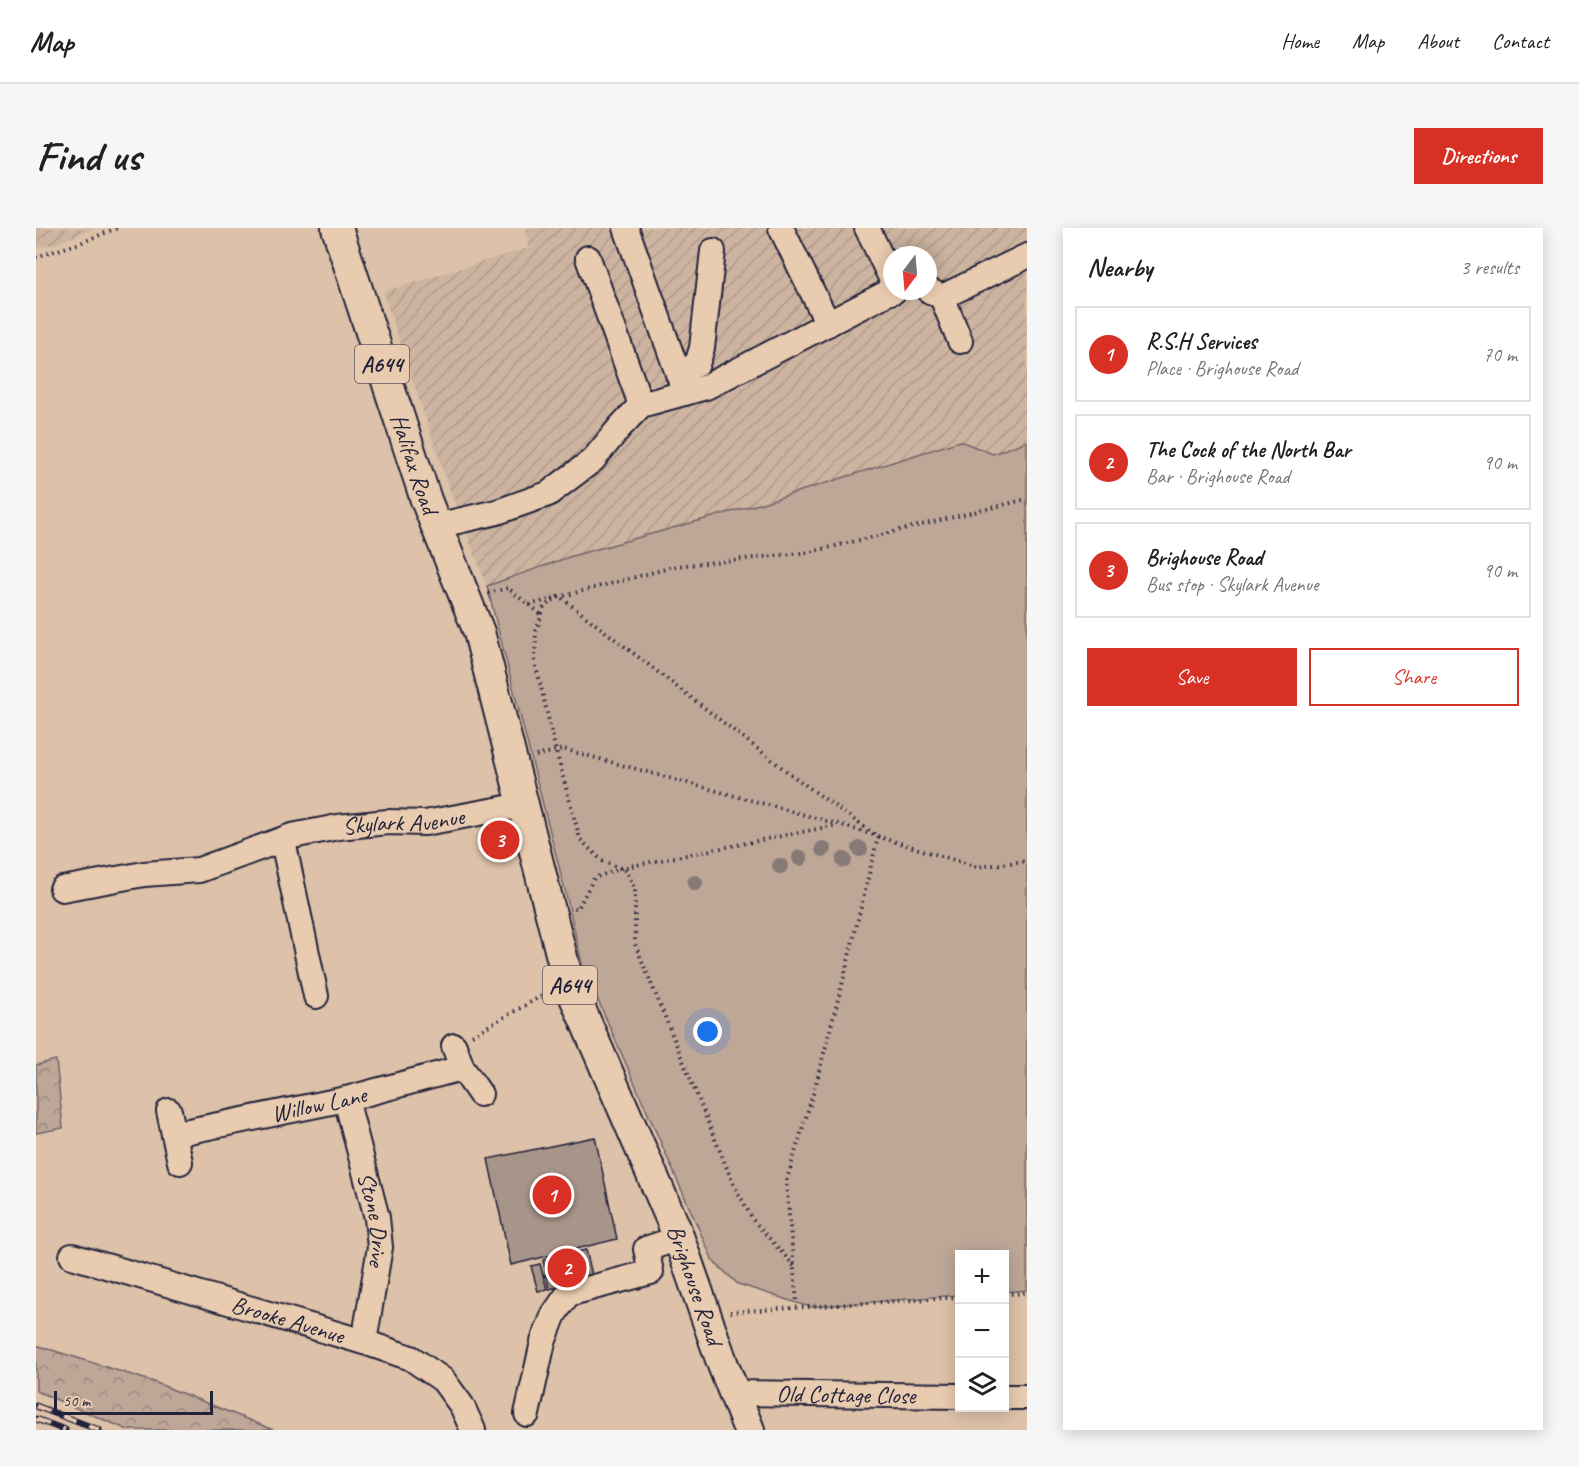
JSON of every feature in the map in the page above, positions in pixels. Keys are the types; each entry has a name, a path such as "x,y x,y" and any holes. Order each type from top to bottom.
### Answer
{"main road":[{"name":"Halifax Road","path":"337,228 436,526"},
{"name":"Brighouse Road","path":"436,526 479,632 568,981 679,1238 723,1365 749,1430"}],"street":[{"path":"626,228 681,384"},
{"path":"867,228 883,261"},
{"path":"785,229 828,324"},
{"path":"436,526 497,512 548,494 593,460 641,405 681,384 697,364 702,348 713,251"},
{"path":"937,292 1027,256"},
{"path":"588,258 641,405"},
{"path":"681,384 706,387 883,295"},
{"path":"937,297 960,341"},
{"name":"Skylark Avenue","path":"62,889 144,874 199,870 292,836 338,827 388,822 424,823 523,805"},
{"path":"283,840 316,996"},
{"path":"458,1057 480,1094"},
{"name":"Willow Lane","path":"180,1162 172,1123 346,1099 458,1057"},
{"name":"Stone Drive","path":"346,1099 377,1218 380,1247 364,1342"},
{"path":"527,1414 543,1342 554,1314 568,1294 651,1272 646,1249 679,1238"},
{"name":"Brooke Avenue","path":"72,1256 411,1358 443,1380 462,1406 473,1430"},
{"name":"Old Cottage Close","path":"734,1393 955,1396"},
{"path":"1009,1396 1027,1397"}],"path":[{"path":"36,257 117,228"},
{"path":"529,605 677,566 811,552 1027,499"},
{"path":"465,598 508,588 541,615"},
{"path":"559,596 544,607 541,615 536,632 535,662 580,839 602,861 627,871 635,890 635,944 733,1183 753,1220 794,1266"},
{"path":"559,596 793,776 878,837"},
{"path":"512,762 563,749 838,824 977,867 1027,861"},
{"path":"551,912 578,908 594,878 621,868 838,824"},
{"path":"796,1303 786,1182 814,1091 878,837"},
{"path":"458,1057 568,981"},
{"path":"1009,1294 1027,1293"},
{"path":"705,1313 955,1297"}],"shaded area":[{"path":"36,228 94,228 55,244 36,248"},
{"path":"526,228 1027,228 1027,441 993,454 759,504 572,556 487,586 448,485 383,292 528,248"}],"green space":[{"path":"960,441 993,454 1027,441 1027,1290 1009,1292 1009,1250 955,1250 955,1295 810,1307 738,1284 713,1261 582,964 487,586 572,556 759,504"},
{"path":"56,1060 63,1128 36,1133 36,1065"},
{"path":"36,1345 154,1382 274,1430 128,1430 36,1391"}],"building":[{"path":"595,1137 617,1239 511,1265 488,1159"},
{"path":"586,1250 593,1279 549,1289 543,1260"},
{"path":"540,1264 547,1289 538,1291 531,1266"}],"railway":[{"path":"36,1406 99,1430"},
{"path":"36,1419 65,1430"}],"place":[{"name":"Brighouse Road","path":"500,840"},
{"name":"R.S.H Services","path":"552,1195"},
{"name":"The Cock of the North Bar","path":"567,1268"}]}
